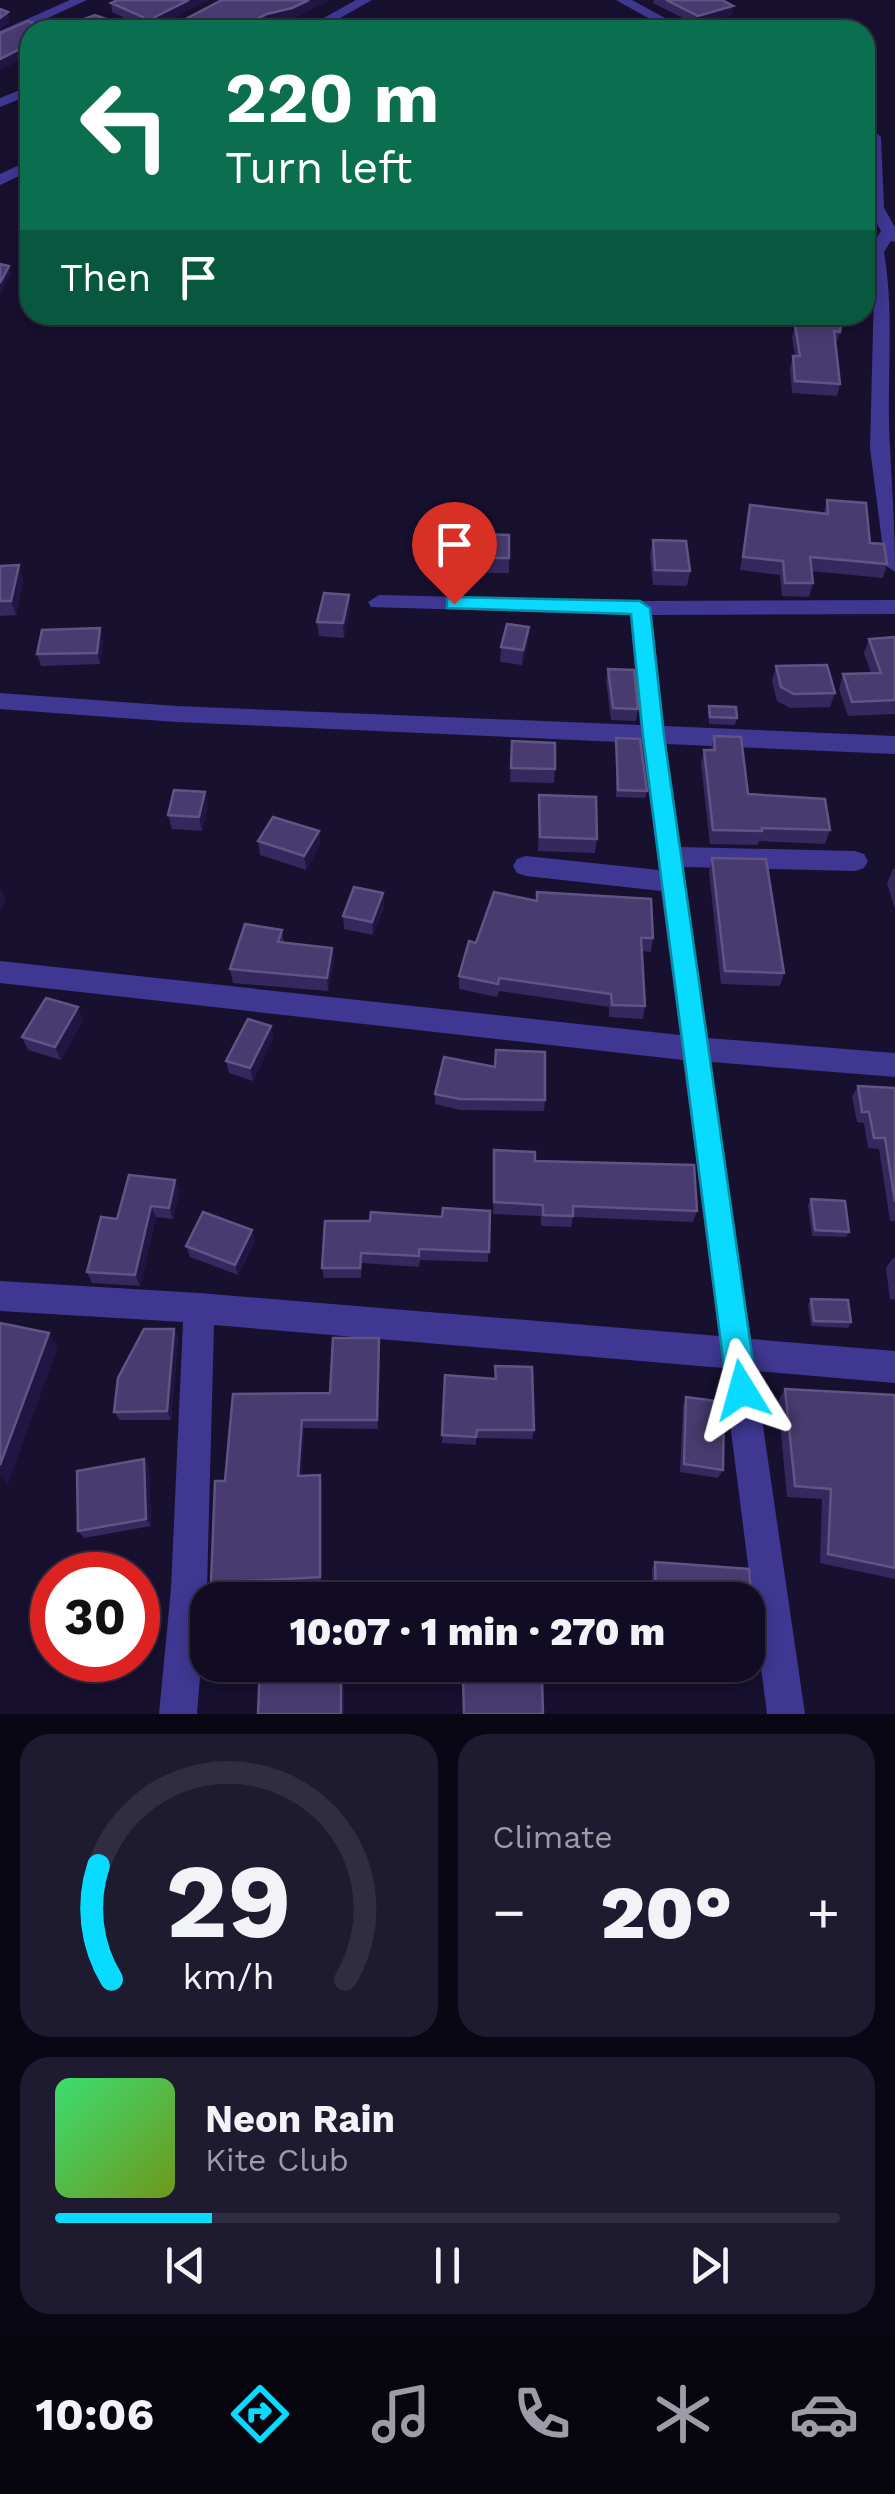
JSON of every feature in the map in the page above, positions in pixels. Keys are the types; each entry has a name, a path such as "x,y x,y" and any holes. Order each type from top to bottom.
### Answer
{"street":[{"path":"54,0 79,6"},
{"path":"328,20 366,0"},
{"path":"622,0 661,20"},
{"path":"42,20 79,6"},
{"path":"875,135 884,148 875,193"},
{"path":"875,200 892,234 876,252 883,290 880,448 895,565"},
{"path":"379,602 640,608 895,607"},
{"path":"640,608 653,736 786,1714"},
{"path":"0,702 176,714 895,745"},
{"path":"526,866 672,869 855,861"},
{"path":"0,972 695,1048 895,1065"},
{"path":"0,1296 199,1308 895,1367"},
{"path":"178,1714 188,1588 199,1308"}],"building":[{"path":"189,0 154,20 144,20 111,3"},
{"path":"222,0 309,0 255,20 184,20"},
{"path":"666,0 722,0 733,6 698,16"},
{"path":"95,15 109,20 81,20"},
{"path":"20,24 20,49 0,59 0,33"},
{"path":"0,264 9,266 0,283"},
{"path":"795,325 841,325 840,332 834,331 840,384 795,381 793,356 800,356"},
{"path":"827,500 866,503 870,543 884,544 887,564 810,557 813,583 785,583 783,561 743,557 750,505 828,514"},
{"path":"478,534 509,535 509,558 477,558"},
{"path":"653,540 686,541 690,571 655,570"},
{"path":"19,565 11,601 0,601 0,566"},
{"path":"324,593 349,595 343,623 317,622"},
{"path":"507,624 529,627 523,650 501,647"},
{"path":"100,628 97,653 37,654 42,630"},
{"path":"895,637 895,700 852,702 843,674 881,673 869,639"},
{"path":"827,665 835,693 794,694 781,687 776,666"},
{"path":"608,669 634,670 638,709 613,708"},
{"path":"709,706 736,707 737,718 710,717"},
{"path":"714,736 741,737 748,794 825,799 830,830 713,830 704,750 715,750"},
{"path":"616,738 640,739 647,791 618,790"},
{"path":"512,741 555,743 555,769 511,768"},
{"path":"174,790 205,792 199,817 168,815"},
{"path":"539,795 596,797 597,839 540,837"},
{"path":"273,817 319,831 304,856 258,841"},
{"path":"712,858 766,859 784,973 725,971"},
{"path":"354,887 383,893 372,922 343,916"},
{"path":"494,892 537,901 537,892 651,899 653,938 641,938 645,1006 612,1005 611,994 499,978 498,984 459,976 469,941 476,943"},
{"path":"245,924 282,930 278,942 332,948 327,978 230,969"},
{"path":"46,998 78,1007 55,1047 22,1037"},
{"path":"248,1019 271,1026 250,1068 226,1061"},
{"path":"496,1050 545,1052 545,1100 460,1099 435,1094 444,1057 495,1067"},
{"path":"858,1086 895,1088 895,1202 885,1138 874,1138 869,1112 862,1112"},
{"path":"494,1150 535,1152 535,1161 694,1165 697,1211 573,1206 573,1216 543,1215 543,1205 494,1202"},
{"path":"129,1175 175,1180 169,1208 151,1206 135,1275 87,1272 101,1217 117,1219"},
{"path":"811,1199 845,1201 849,1232 815,1230"},
{"path":"443,1208 490,1211 489,1252 419,1249 419,1256 361,1253 360,1268 322,1268 325,1221 370,1221 371,1212 442,1217"},
{"path":"203,1212 252,1230 235,1265 186,1246"},
{"path":"811,1299 848,1300 851,1322 814,1321"},
{"path":"0,1323 49,1333 0,1465"},
{"path":"144,1329 174,1329 167,1411 114,1412 118,1378"},
{"path":"333,1338 379,1338 377,1420 302,1420 298,1476 320,1475 320,1577 211,1582 215,1481 225,1481 233,1394 330,1393"},
{"path":"495,1366 532,1367 534,1430 477,1430 476,1437 442,1435 445,1375 496,1379"},
{"path":"785,1389 895,1395 895,1568 828,1554 831,1489 795,1486"},
{"path":"686,1397 724,1402 723,1470 684,1464"},
{"path":"144,1459 146,1519 78,1531 77,1471"},
{"path":"655,1562 749,1569 750,1582 656,1582"},
{"path":"259,1682 341,1682 341,1714 258,1714"},
{"path":"463,1682 542,1682 543,1714 464,1714"}],"route":[{"path":"454,604 640,608 653,736 742,1390"}]}
